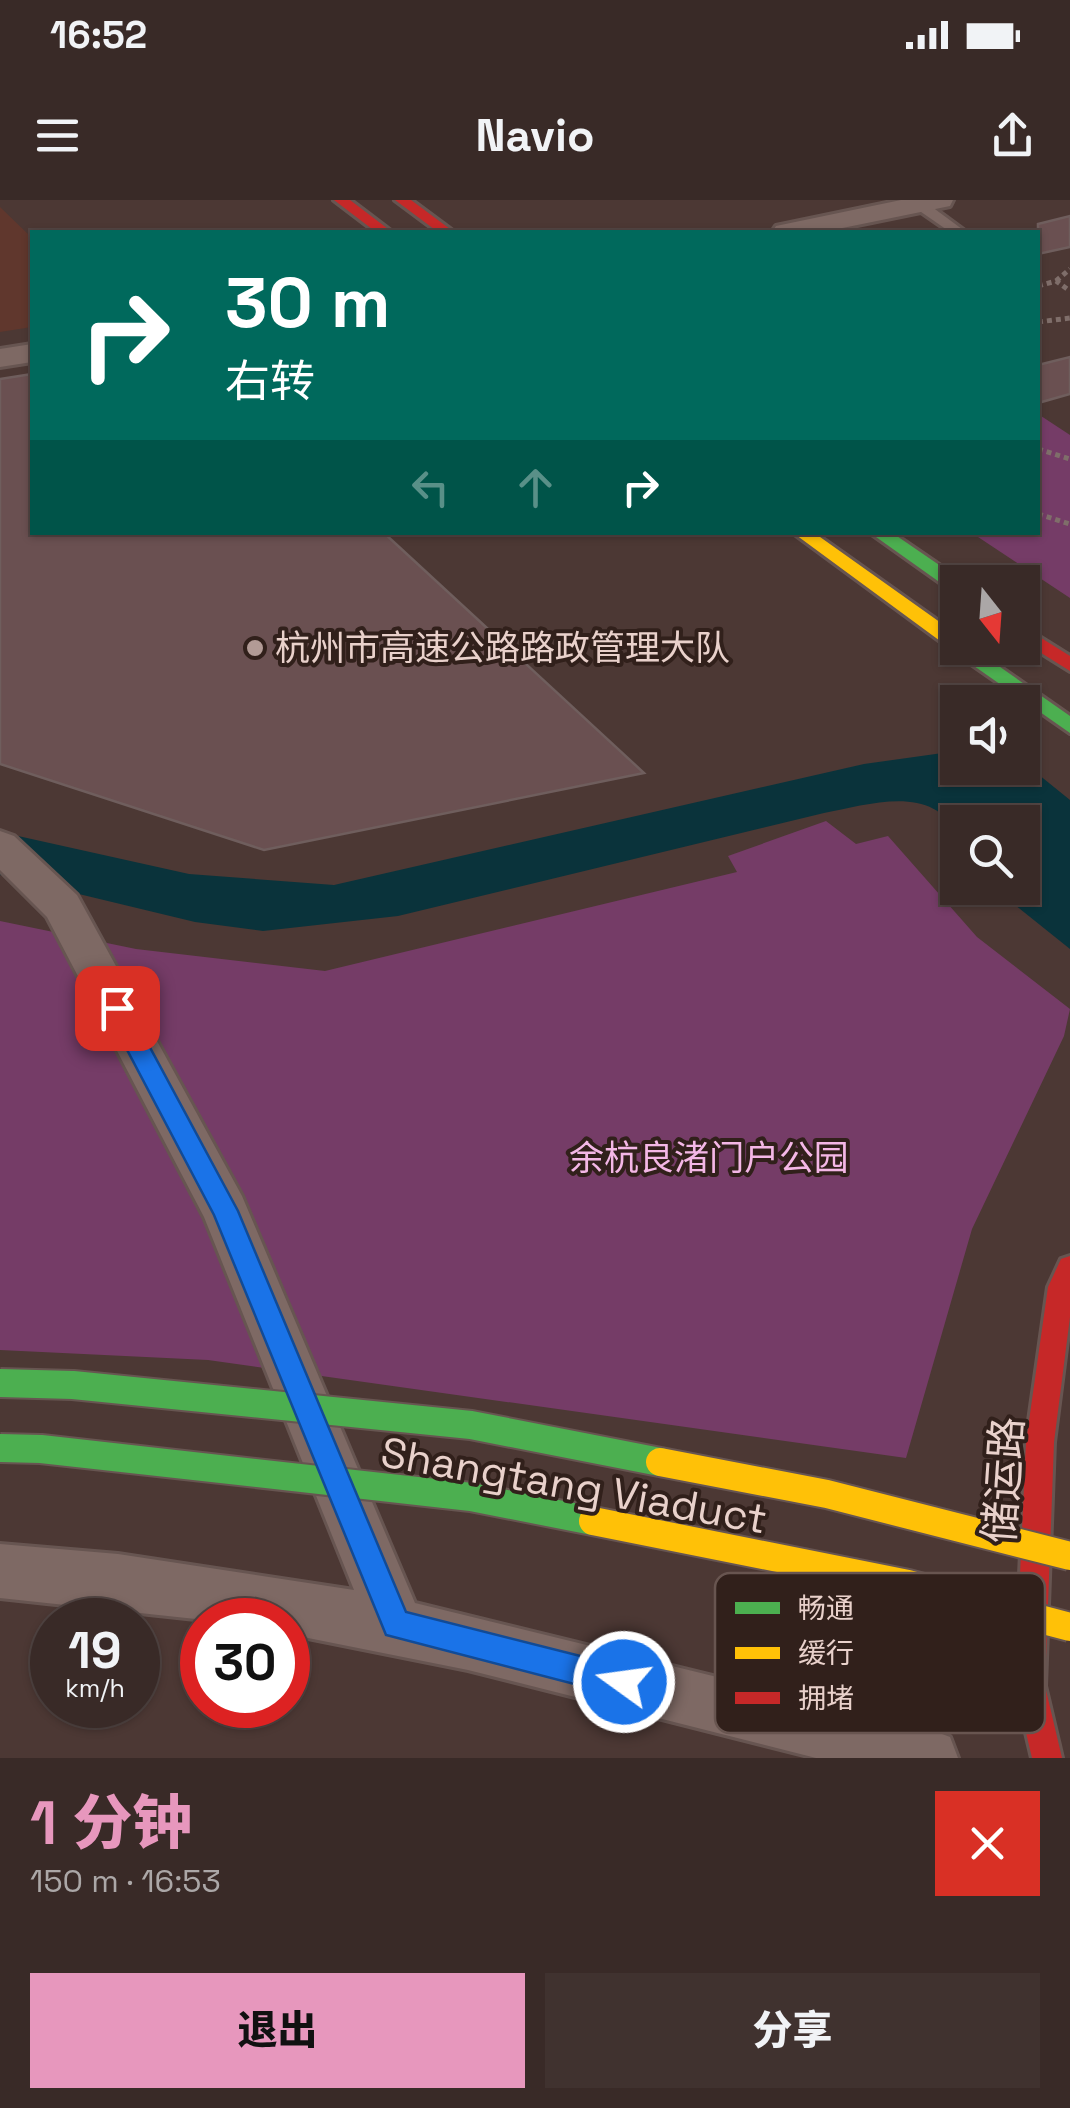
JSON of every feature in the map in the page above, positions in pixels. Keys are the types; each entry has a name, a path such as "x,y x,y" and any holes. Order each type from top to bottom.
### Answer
{"main road":[{"path":"340,200 382,230"},
{"path":"402,200 444,230"},
{"path":"805,535 940,632"},
{"path":"882,535 940,575"},
{"path":"1040,644 1070,664"},
{"path":"985,665 1070,726"},
{"name":"储运路","path":"1035,1573 1040,1461 1061,1287 1070,1267"},
{"name":"Shangtang Viaduct","path":"0,1382 73,1385 472,1425 828,1494 1070,1556"},
{"name":"Shangtang Viaduct","path":"0,1448 61,1451 472,1497 853,1573"},
{"name":"Shangtang Viaduct","path":"1045,1620 1070,1627"},
{"name":"储运路","path":"1041,1733 1047,1758"}],"street":[{"path":"796,230 930,202"},
{"path":"0,358 30,354"},
{"path":"0,846 62,906 226,1211 396,1625"},
{"path":"0,1571 108,1577 396,1625 715,1705"},
{"path":"829,1733 929,1758"}],"lane":[{"path":"930,202 958,230"}],"path":[{"path":"1040,285 1056,281 1070,268"},
{"path":"1056,281 1070,291"},
{"path":"1040,322 1070,322"},
{"path":"1040,450 1070,459"},
{"path":"1040,515 1070,524"}],"shaded area":[{"path":"0,207 30,236 30,327 0,332"}],"green space":[{"path":"1040,415 1070,435 1070,598 1040,578 1040,565 1020,565 975,535 1040,535"},
{"name":"余杭良渚门户公园","path":"826,821 856,844 888,836 940,895 940,905 949,905 977,937 1070,1009 1064,1036 972,1229 906,1458 208,1360 0,1350 0,921 136,949 325,971 737,872 728,856"}],"water":[{"path":"940,753 940,785 1040,785 1040,776 1070,800 1070,949 1015,905 1040,905 1040,805 940,805 940,814 917,803 880,803 824,813 398,916 263,931 195,922 0,875 0,832 189,874 334,885 864,764"}],"building":[{"path":"1070,216 1070,247 1040,254 1038,224"},
{"path":"1070,357 1070,394 1040,402 1040,364"},
{"name":"杭州市高速公路路政管理大队","path":"30,374 30,535 386,535 644,773 264,850 0,764 0,379"}],"traffic: fast":[{"path":"882,535 940,575"},
{"path":"985,665 1070,726"},
{"path":"0,1383 73,1385 471,1425 660,1462"},
{"path":"0,1448 41,1449 471,1497 593,1521"}],"traffic: slow":[{"path":"805,535 940,632"},
{"path":"660,1462 827,1494 1070,1556"},
{"path":"593,1521 853,1573"},
{"path":"1045,1620 1070,1627"}],"traffic: jam":[{"path":"341,200 382,230"},
{"path":"402,200 444,230"},
{"path":"1040,644 1070,665"},
{"path":"1035,1573 1040,1442 1061,1287 1070,1267"},
{"path":"1041,1733 1047,1758"}],"place":[{"name":"杭州市高速公路路政管理大队","path":"255,648"}],"route":[{"path":"117,1008 226,1211 396,1625 624,1682"}]}
